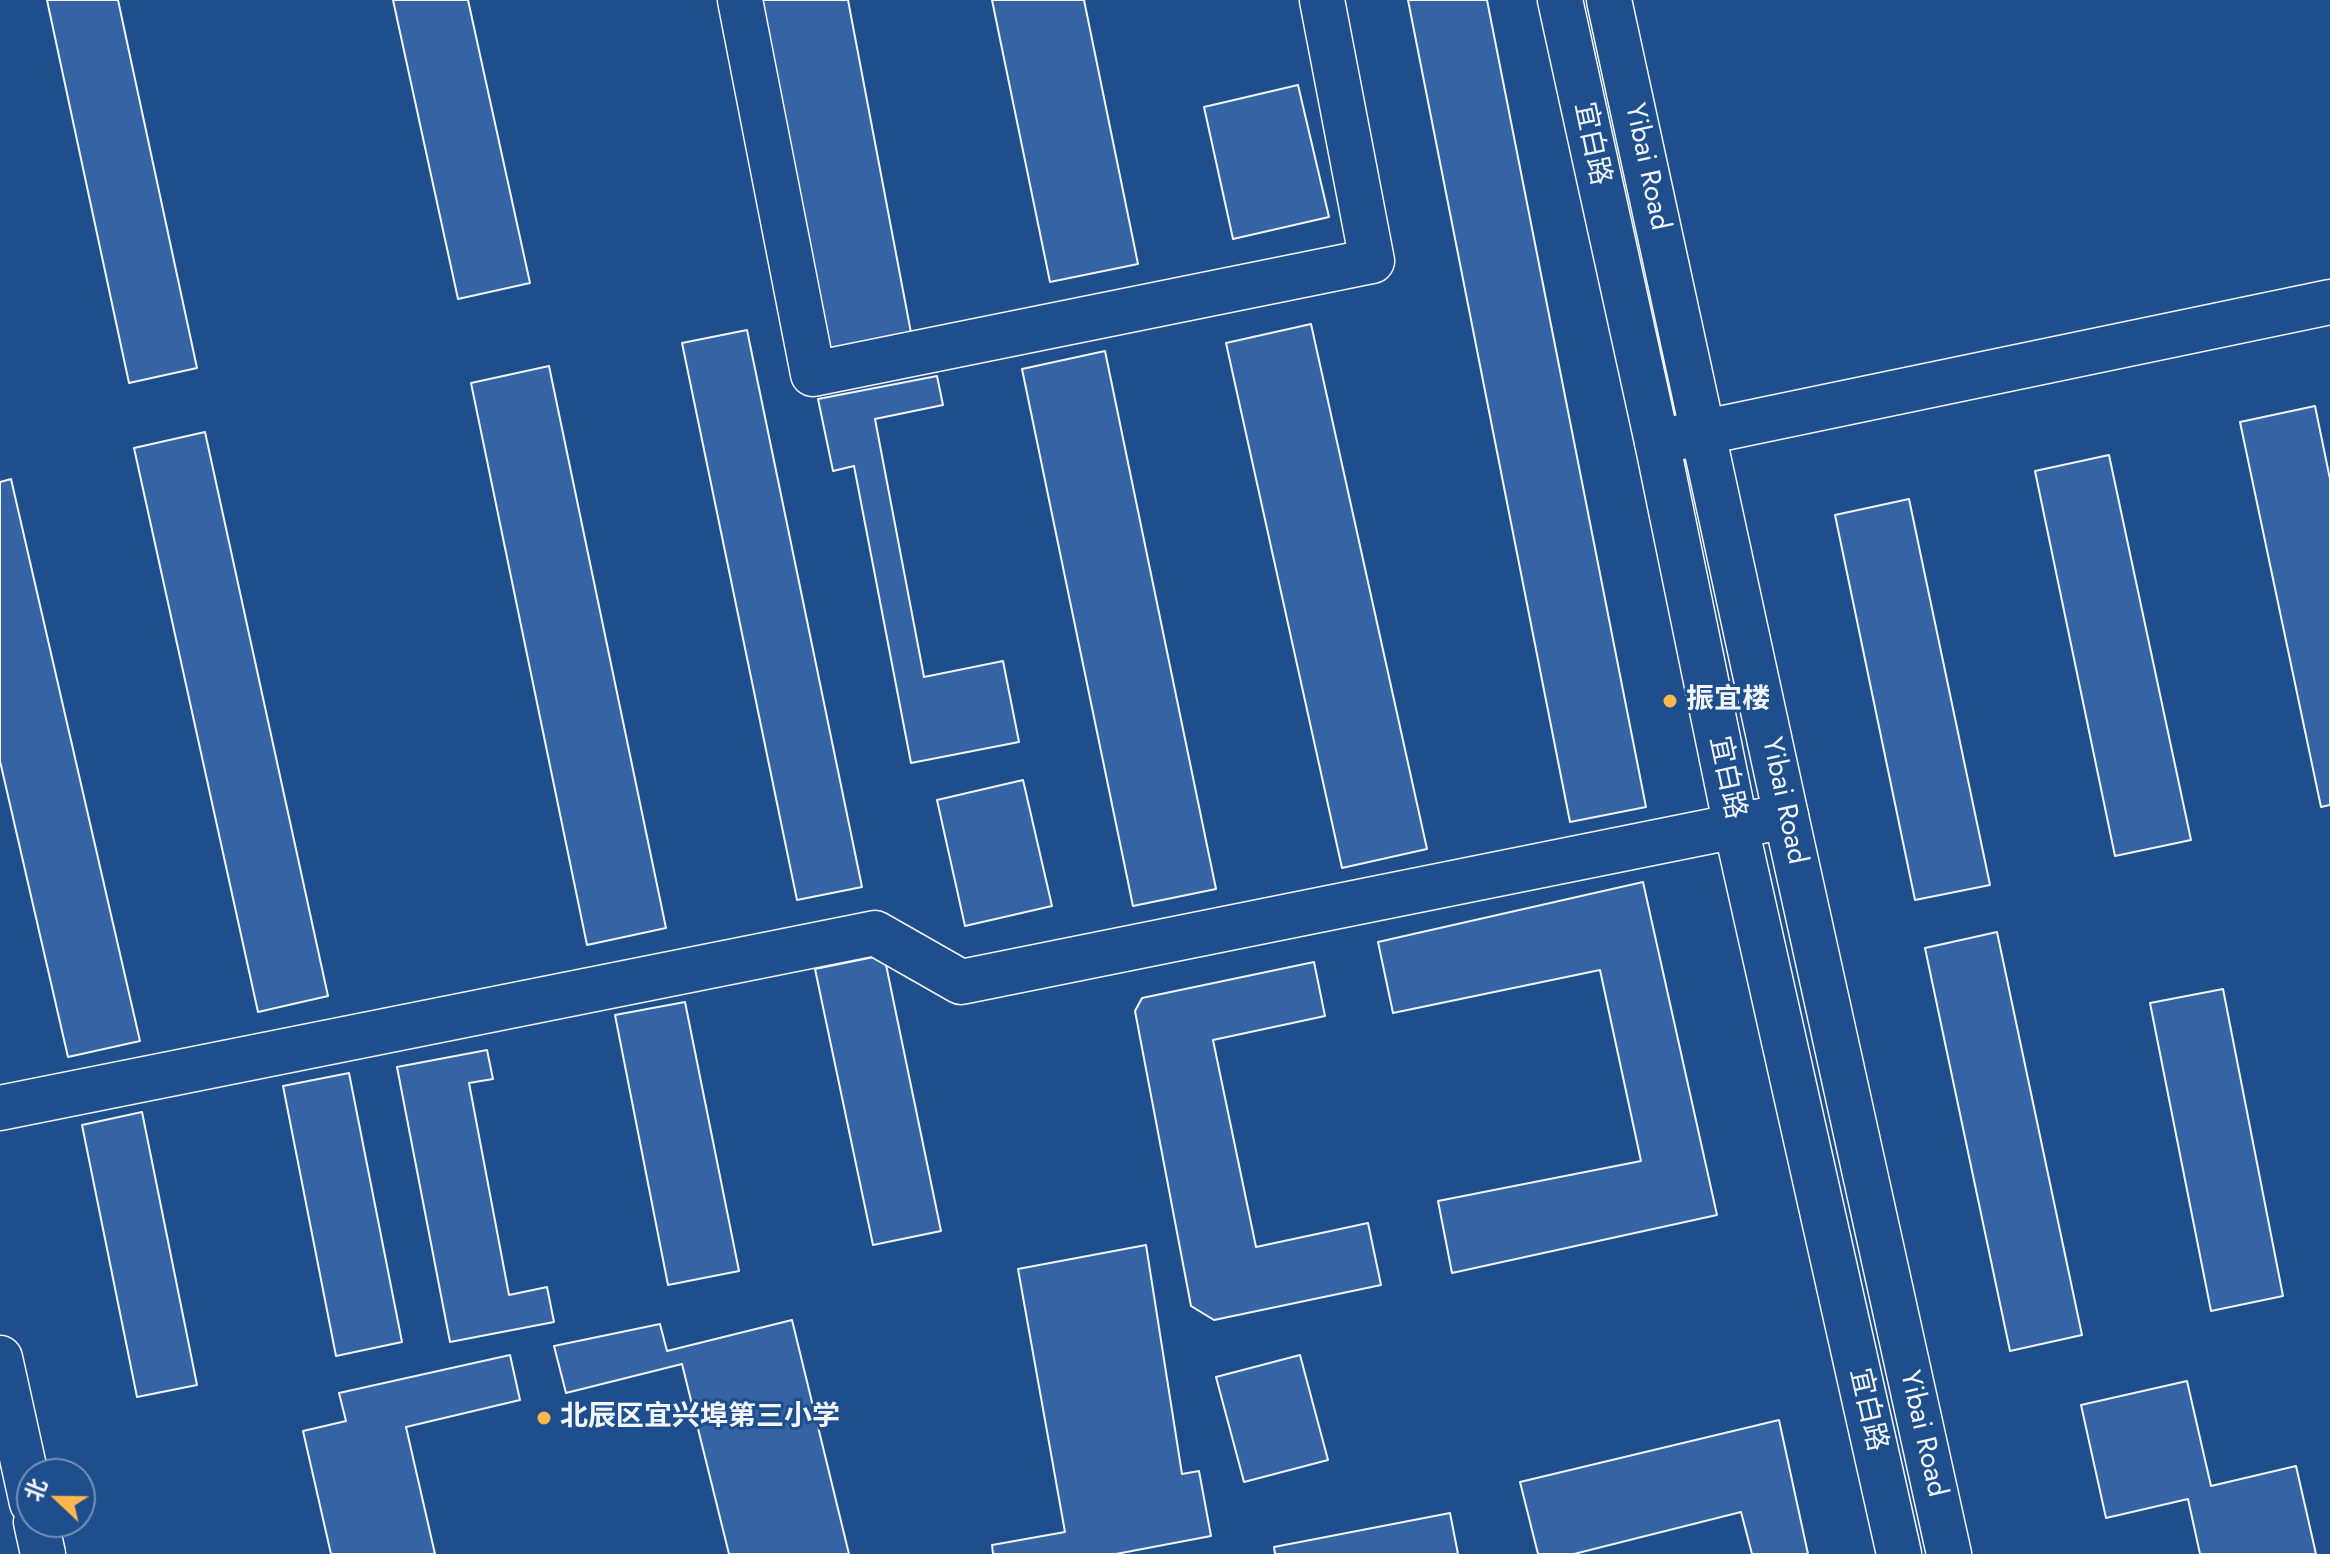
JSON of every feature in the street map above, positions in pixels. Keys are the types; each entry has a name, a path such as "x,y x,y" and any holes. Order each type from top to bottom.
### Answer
{"main road":[{"path":"740,0 813,374 1372,261 1322,0"},
{"name":"宜白路","path":"1560,0 1657,442 1736,827 1899,1554"},
{"name":"Yibai Road","path":"1609,0 1949,1554"},
{"path":"1657,442 2330,302"},
{"path":"0,1108 875,933 961,982 1786,816"},
{"path":"0,1358 22,1458"}],"building":[{"path":"47,0 118,0 197,368 129,383"},
{"path":"393,0 468,0 530,283 458,299"},
{"path":"757,0 848,0 912,338 824,354"},
{"path":"992,0 1084,0 1138,264 1050,282"},
{"path":"1408,0 1487,0 1646,807 1570,822"},
{"path":"1298,85 1329,217 1233,239 1204,107"},
{"path":"1311,324 1427,849 1342,868 1226,343"},
{"path":"747,330 862,887 797,900 682,343"},
{"path":"1105,351 1216,889 1133,906 1022,369"},
{"path":"549,366 666,928 587,945 471,383"},
{"path":"937,376 943,405 875,419 924,677 1003,661 1019,742 911,763 854,466 833,471 818,399"},
{"path":"2315,406 2330,479 2330,805 2321,807 2240,422"},
{"path":"205,432 328,996 258,1012 134,448"},
{"path":"2109,455 2191,840 2115,856 2035,471"},
{"path":"11,479 140,1041 68,1057 0,761 0,482"},
{"path":"1909,499 1990,885 1915,900 1835,515"},
{"path":"1023,780 1052,906 965,926 937,800"},
{"path":"1643,882 1717,1215 1452,1273 1438,1201 1641,1161 1600,970 1393,1013 1378,942"},
{"path":"1997,932 2082,1335 2010,1351 1925,948"},
{"path":"884,955 941,1231 873,1245 815,969"},
{"path":"1314,962 1325,1016 1213,1040 1256,1247 1368,1223 1381,1285 1214,1320 1191,1306 1135,1011 1142,998"},
{"path":"2223,989 2283,1296 2211,1311 2150,1003"},
{"path":"685,1002 739,1271 668,1285 615,1015"},
{"path":"487,1050 493,1079 469,1083 509,1295 547,1287 554,1322 450,1342 397,1067"},
{"path":"349,1073 402,1342 336,1356 283,1086"},
{"path":"142,1112 197,1385 137,1397 82,1125"},
{"path":"1146,1245 1182,1474 1199,1471 1211,1536 1116,1554 993,1554 992,1545 1065,1532 1018,1269"},
{"path":"792,1320 849,1554 729,1554 682,1364 566,1393 554,1346 660,1324 667,1351"},
{"path":"510,1355 520,1400 406,1427 435,1554 331,1554 303,1431 346,1421 339,1393"},
{"path":"1300,1355 1328,1460 1244,1482 1216,1377"},
{"path":"2187,1381 2211,1486 2296,1466 2316,1554 2200,1554 2188,1499 2106,1518 2081,1405"},
{"path":"1779,1420 1808,1554 1752,1554 1741,1512 1574,1554 1538,1554 1520,1482"},
{"path":"1450,1513 1458,1554 1275,1554 1274,1547"}],"place":[{"name":"振宜楼","path":"1670,701"},
{"name":"北辰区宜兴埠第三小学","path":"544,1418"}]}
